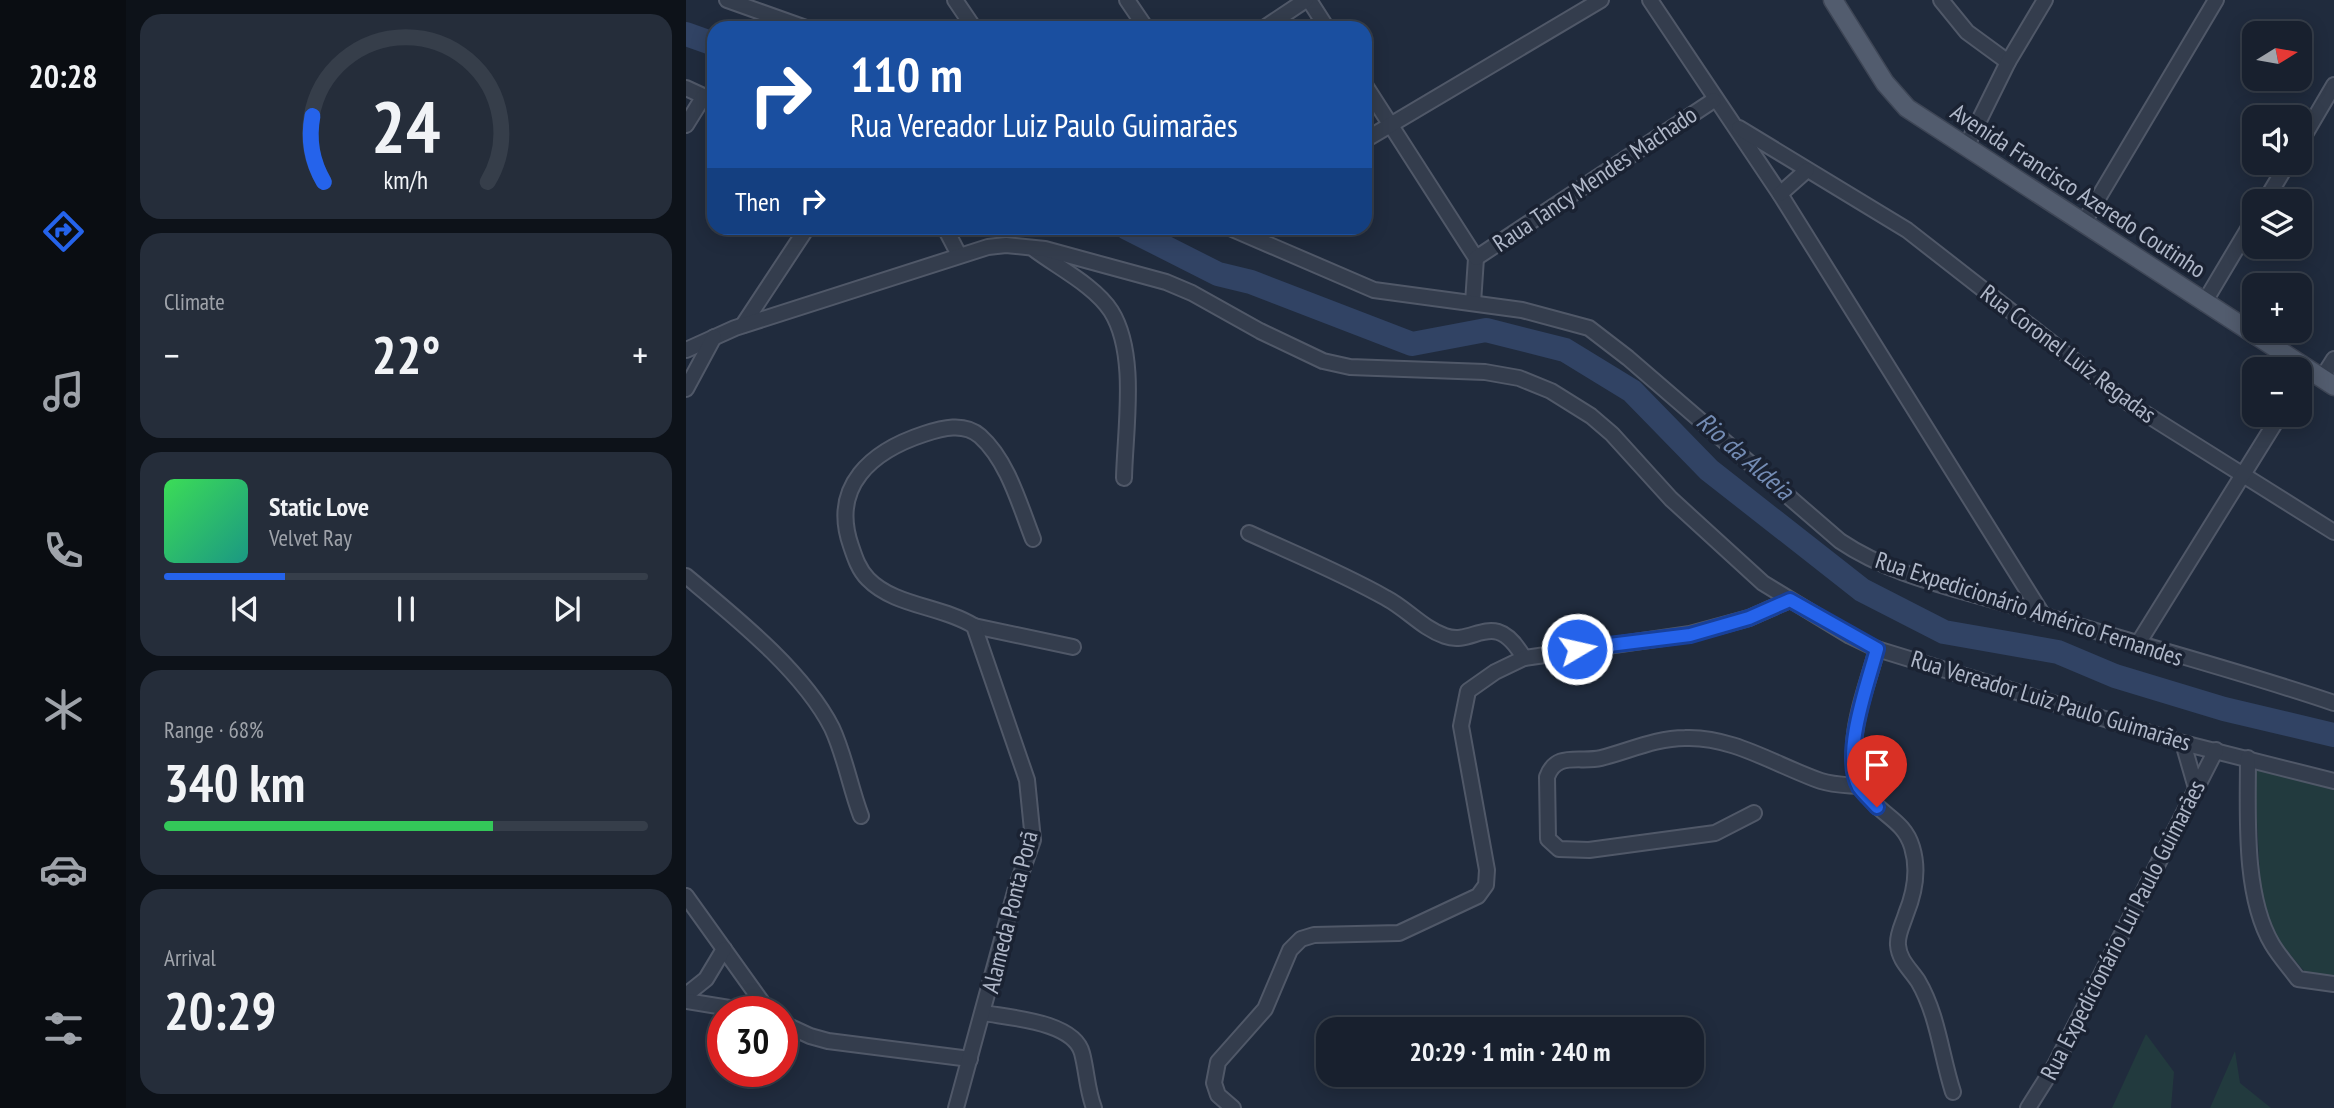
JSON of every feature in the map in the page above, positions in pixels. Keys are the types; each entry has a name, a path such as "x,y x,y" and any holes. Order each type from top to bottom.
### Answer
{"main road":[{"name":"Avenida Francisco Azeredo Coutinho","path":"1833,0 1894,95 1907,108 2084,222 2316,379"}],"street":[{"path":"727,0 786,21"},
{"path":"954,0 969,21"},
{"path":"1127,0 1141,21"},
{"path":"1275,21 1308,0 1322,21"},
{"path":"1372,136 1601,0"},
{"name":"Rua Coronel Luiz Regadas","path":"1650,0 1714,100 1780,194 2044,617"},
{"path":"1941,0 1967,32 2008,62"},
{"path":"1966,147 2008,62 2045,0"},
{"path":"2084,222 2216,0"},
{"path":"2312,123 2334,85"},
{"path":"686,88 707,98"},
{"path":"1372,96 1475,258 1473,303"},
{"name":"Raua Tancy Mendes Machado","path":"1475,258 1714,100"},
{"path":"686,125 707,101"},
{"name":"Rua Coronel Luiz Regadas","path":"1734,125 1907,230 2130,404 2334,532"},
{"path":"1780,194 1807,170"},
{"path":"743,325 802,235"},
{"path":"949,235 960,255"},
{"name":"Rua Expedicionário Américo Fernandes","path":"1246,235 1374,290 1544,314 1589,328 1854,551 1897,571 2334,703"},
{"path":"2204,303 2242,239"},
{"name":"Rua Vereador Luiz Paulo Guimarães","path":"686,351 743,325 960,255 1006,245 1031,247 1118,267 1192,293 1260,331 1323,361 1350,367 1485,372 1519,379 1551,391 1605,428 1671,499 1725,551 1790,600 1877,649 2183,743 2334,781"},
{"path":"1031,247 1099,297 1111,312 1120,332 1126,366 1124,478"},
{"path":"686,389 714,337"},
{"path":"2316,379 2334,359"},
{"path":"1033,539 992,451 978,435 967,430 954,427 939,429 895,444 868,462 849,495 846,529 859,567 867,578 884,592 940,610 974,626 1073,647"},
{"path":"2139,642 2273,427"},
{"path":"1249,533 1388,598 1432,631 1449,638 1480,631 1503,634 1517,645 1524,658"},
{"path":"686,576 751,634 811,696 833,731 861,816"},
{"path":"1233,1108 1219,1095 1214,1083 1218,1062 1265,1009 1290,950 1301,939 1314,935 1399,933 1478,896 1486,885 1487,870 1461,726 1468,691 1495,672 1524,658 1690,635 1749,618 1790,600"},
{"name":"Alameda Ponta Porã","path":"956,1108 1016,888 1033,841 1027,780 1013,732 974,626"},
{"path":"1877,649 1854,741 1853,763 1858,786 1877,807 1903,828 1912,847 1915,887 1898,936 1898,947 1902,961 1927,999 1953,1092"},
{"path":"1754,813 1715,833 1589,850 1559,849 1548,839 1547,777 1550,768 1563,760 1599,758 1650,743 1685,737 1726,742 1824,783 1858,786"},
{"path":"2183,743 2196,788"},
{"name":"Rua Expedicionário Lui Paulo Guimarães","path":"2028,1108 2055,1065 2216,750"},
{"path":"2248,758 2250,846 2256,903 2271,943 2298,979 2334,984"},
{"path":"686,896 758,996"},
{"path":"686,995 706,979 724,949"},
{"path":"686,1001 707,1004"},
{"path":"984,1013 1055,1027 1076,1040 1082,1052 1094,1108"},
{"path":"798,1030 828,1041 970,1059"}],"green space":[{"path":"2254,767 2334,788 2334,976 2305,972 2276,938 2261,895"},
{"path":"2146,1034 2174,1072 2171,1108 2112,1108"},
{"path":"2235,1051 2240,1083 2271,1108 2210,1108"}],"waterway":[{"name":"Rio da Aldeia","path":"686,34 707,42"},
{"name":"Rio da Aldeia","path":"1141,235 1218,274 1251,282 1412,344 1486,330 1565,350 1632,391 1709,470 1862,590 1944,632 2058,652 2115,676 2224,709 2334,735"}],"route":[{"path":"1577,649 1690,635 1749,618 1790,600 1877,649 1854,741 1853,763 1858,786 1877,807"}]}
